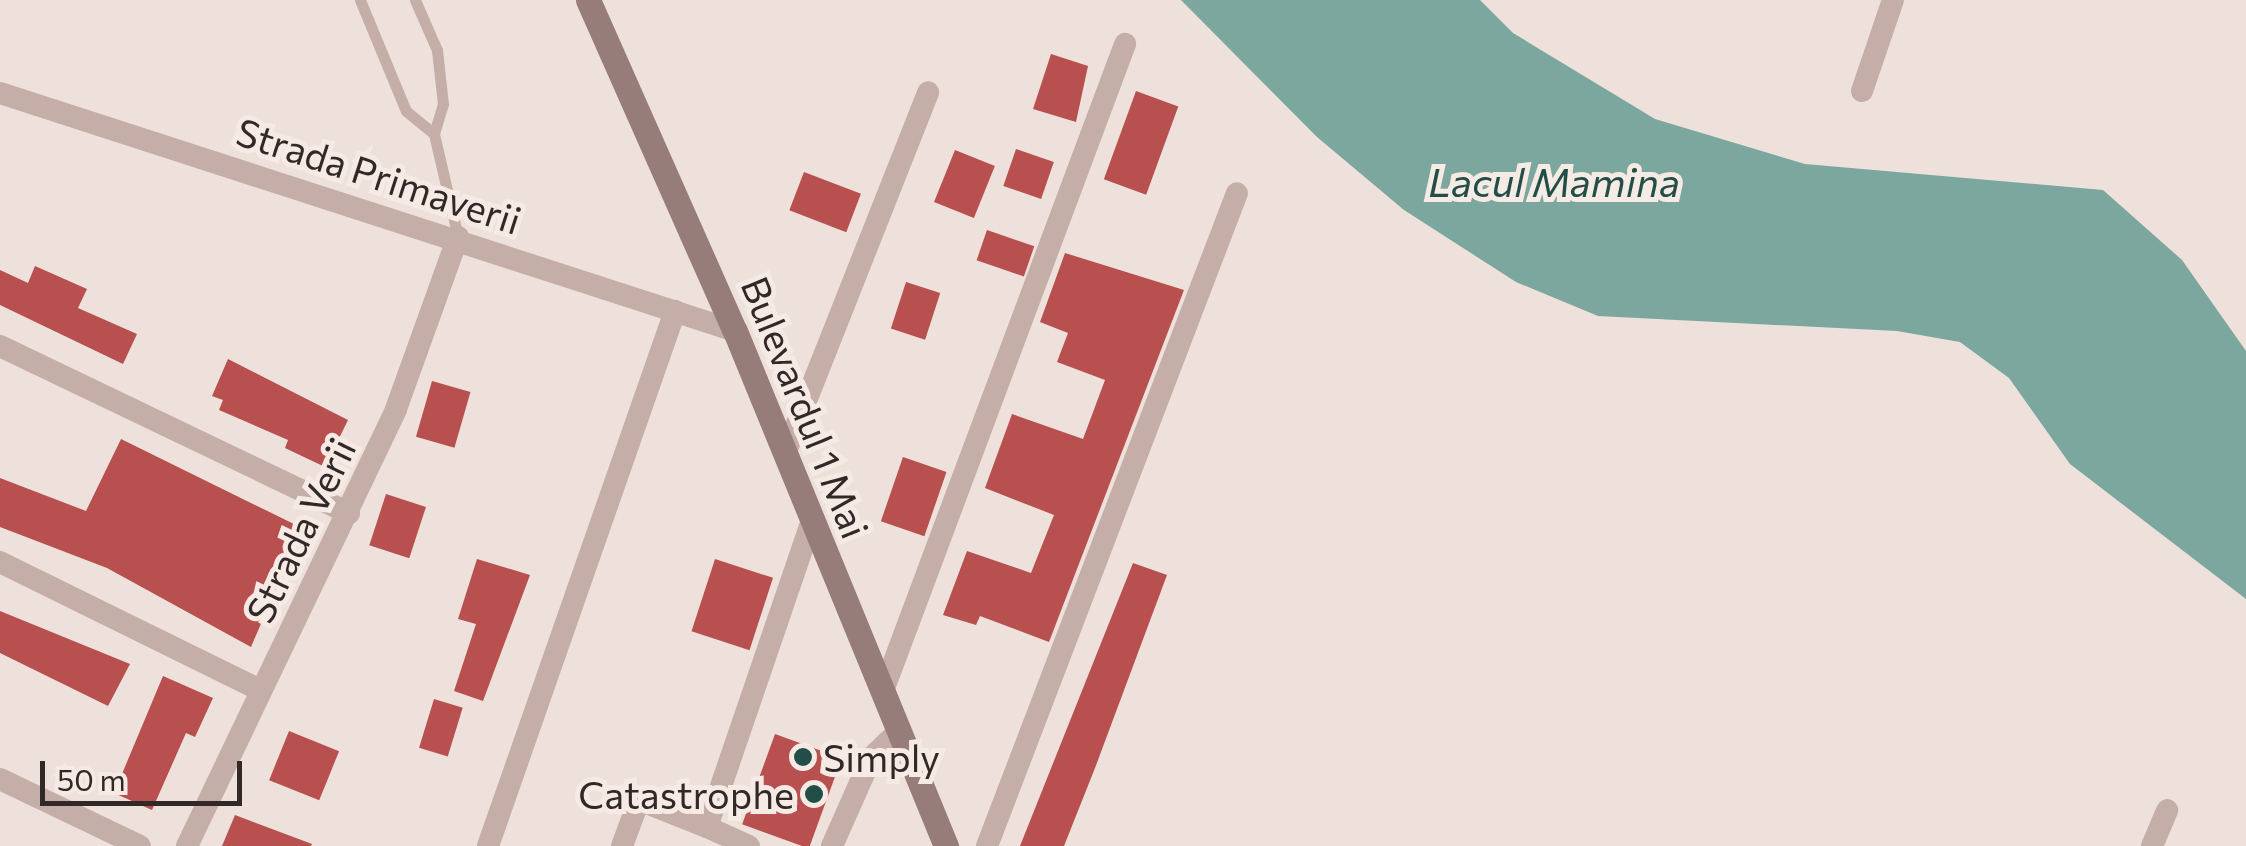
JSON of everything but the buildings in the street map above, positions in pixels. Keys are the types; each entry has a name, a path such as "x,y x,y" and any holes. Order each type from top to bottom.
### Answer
{"main road":[{"name":"Bulevardul 1 Mai","path":"588,0 735,330 946,846"}],"street":[{"path":"1862,91 1893,0"},
{"path":"883,691 1126,44"},
{"path":"785,454 928,92"},
{"name":"Strada Primaverii","path":"0,93 458,236 735,330"},
{"path":"988,846 1237,193"},
{"name":"Strada Verii","path":"187,846 349,513 458,236"},
{"path":"488,846 675,311"},
{"path":"0,346 349,513"},
{"path":"708,827 812,521"},
{"path":"0,562 260,690"},
{"path":"832,846 870,758 899,730"},
{"path":"0,779 140,846"},
{"path":"622,846 639,800 749,846"},
{"path":"2152,846 2166,810"}],"lane":[{"path":"360,0 406,111 434,134"},
{"path":"414,0 437,50 443,104 434,134 458,236"}],"water":[{"name":"Lacul Mamina","path":"1181,0 1480,0 1513,33 1655,119 1805,164 2103,190 2182,260 2246,351 2246,599 2070,464 2009,378 1960,342 1897,331 1598,316 1516,282 1404,210 1317,137"}],"place":[{"name":"Simply","path":"803,757"},
{"name":"Catastrophe","path":"814,794"}]}
